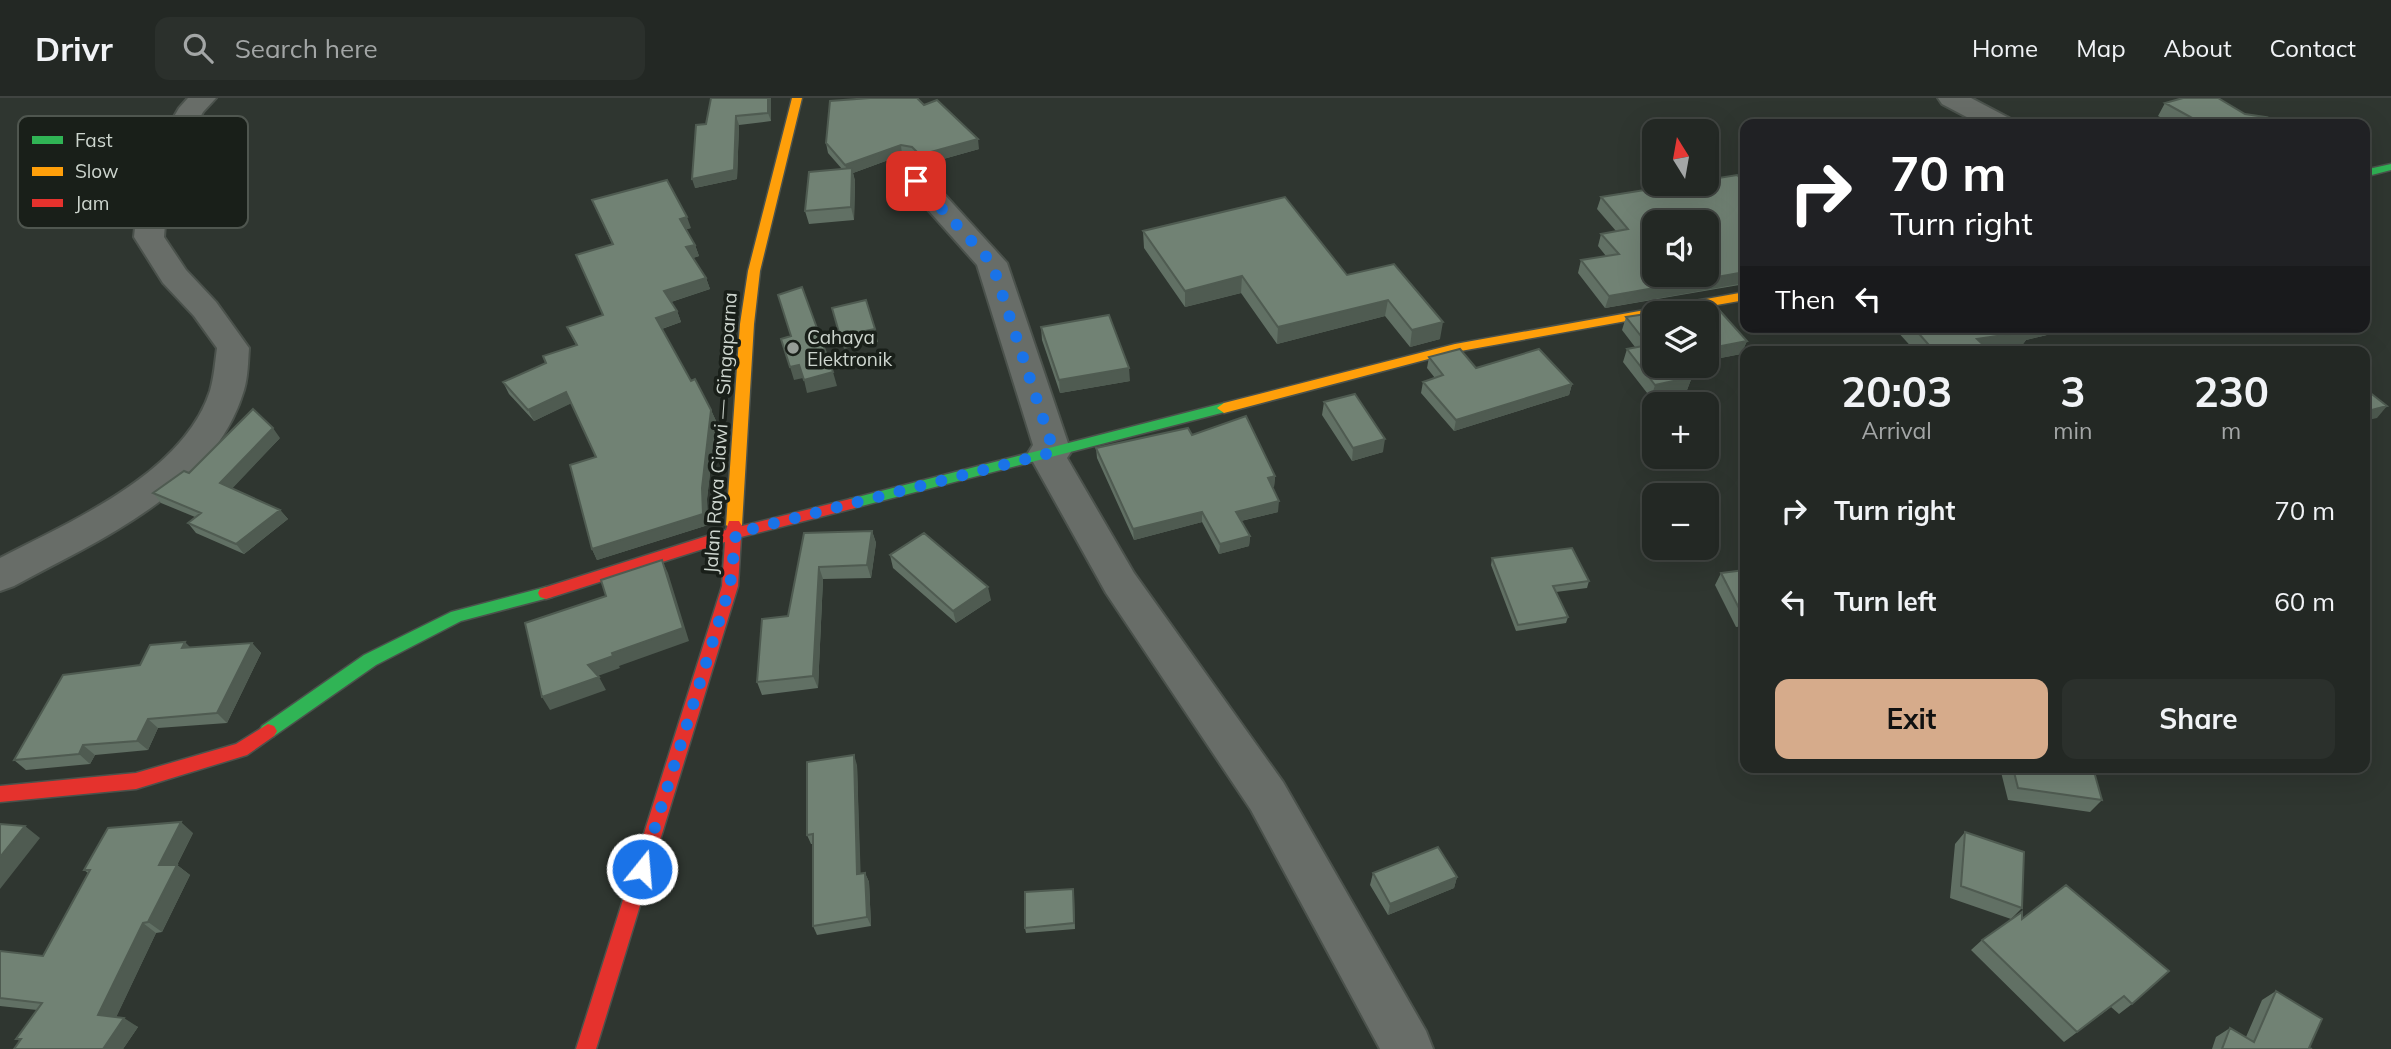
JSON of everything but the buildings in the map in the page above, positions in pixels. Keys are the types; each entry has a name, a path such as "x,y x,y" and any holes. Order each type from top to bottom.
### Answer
{"street":[{"path":"187,116 203,98"},
{"name":"Jalan Raya Ciawi — Singaparna","path":"586,1049 730,586 736,533 747,324 754,271 797,98"},
{"path":"1951,98 1990,119"},
{"path":"903,166 992,263 1050,453 1119,583 1267,796 1408,1049"},
{"path":"2370,172 2391,167"},
{"path":"0,576 143,496 202,442 226,394 233,348 205,309 174,276 149,237 150,228"},
{"path":"0,794 136,781 241,751 370,660 457,616 570,587 736,533 1455,348 1740,297"}],"traffic: fast":[{"path":"2370,172 2391,167"},
{"path":"850,504 1224,408"},
{"path":"268,731 370,660 457,616 546,593"}],"traffic: slow":[{"path":"734,525 747,324 754,271 797,98"},
{"path":"1224,408 1455,348 1740,297"}],"traffic: jam":[{"path":"546,593 736,533 850,504"},
{"path":"586,1049 730,586 734,525"},
{"path":"0,794 136,781 241,750 268,731"}],"place":[{"name":"Cahaya Elektronik","path":"793,348"}],"route":[{"path":"642,869 730,586 736,533 1054,452 992,263 985,252 941,210 916,181"}]}
